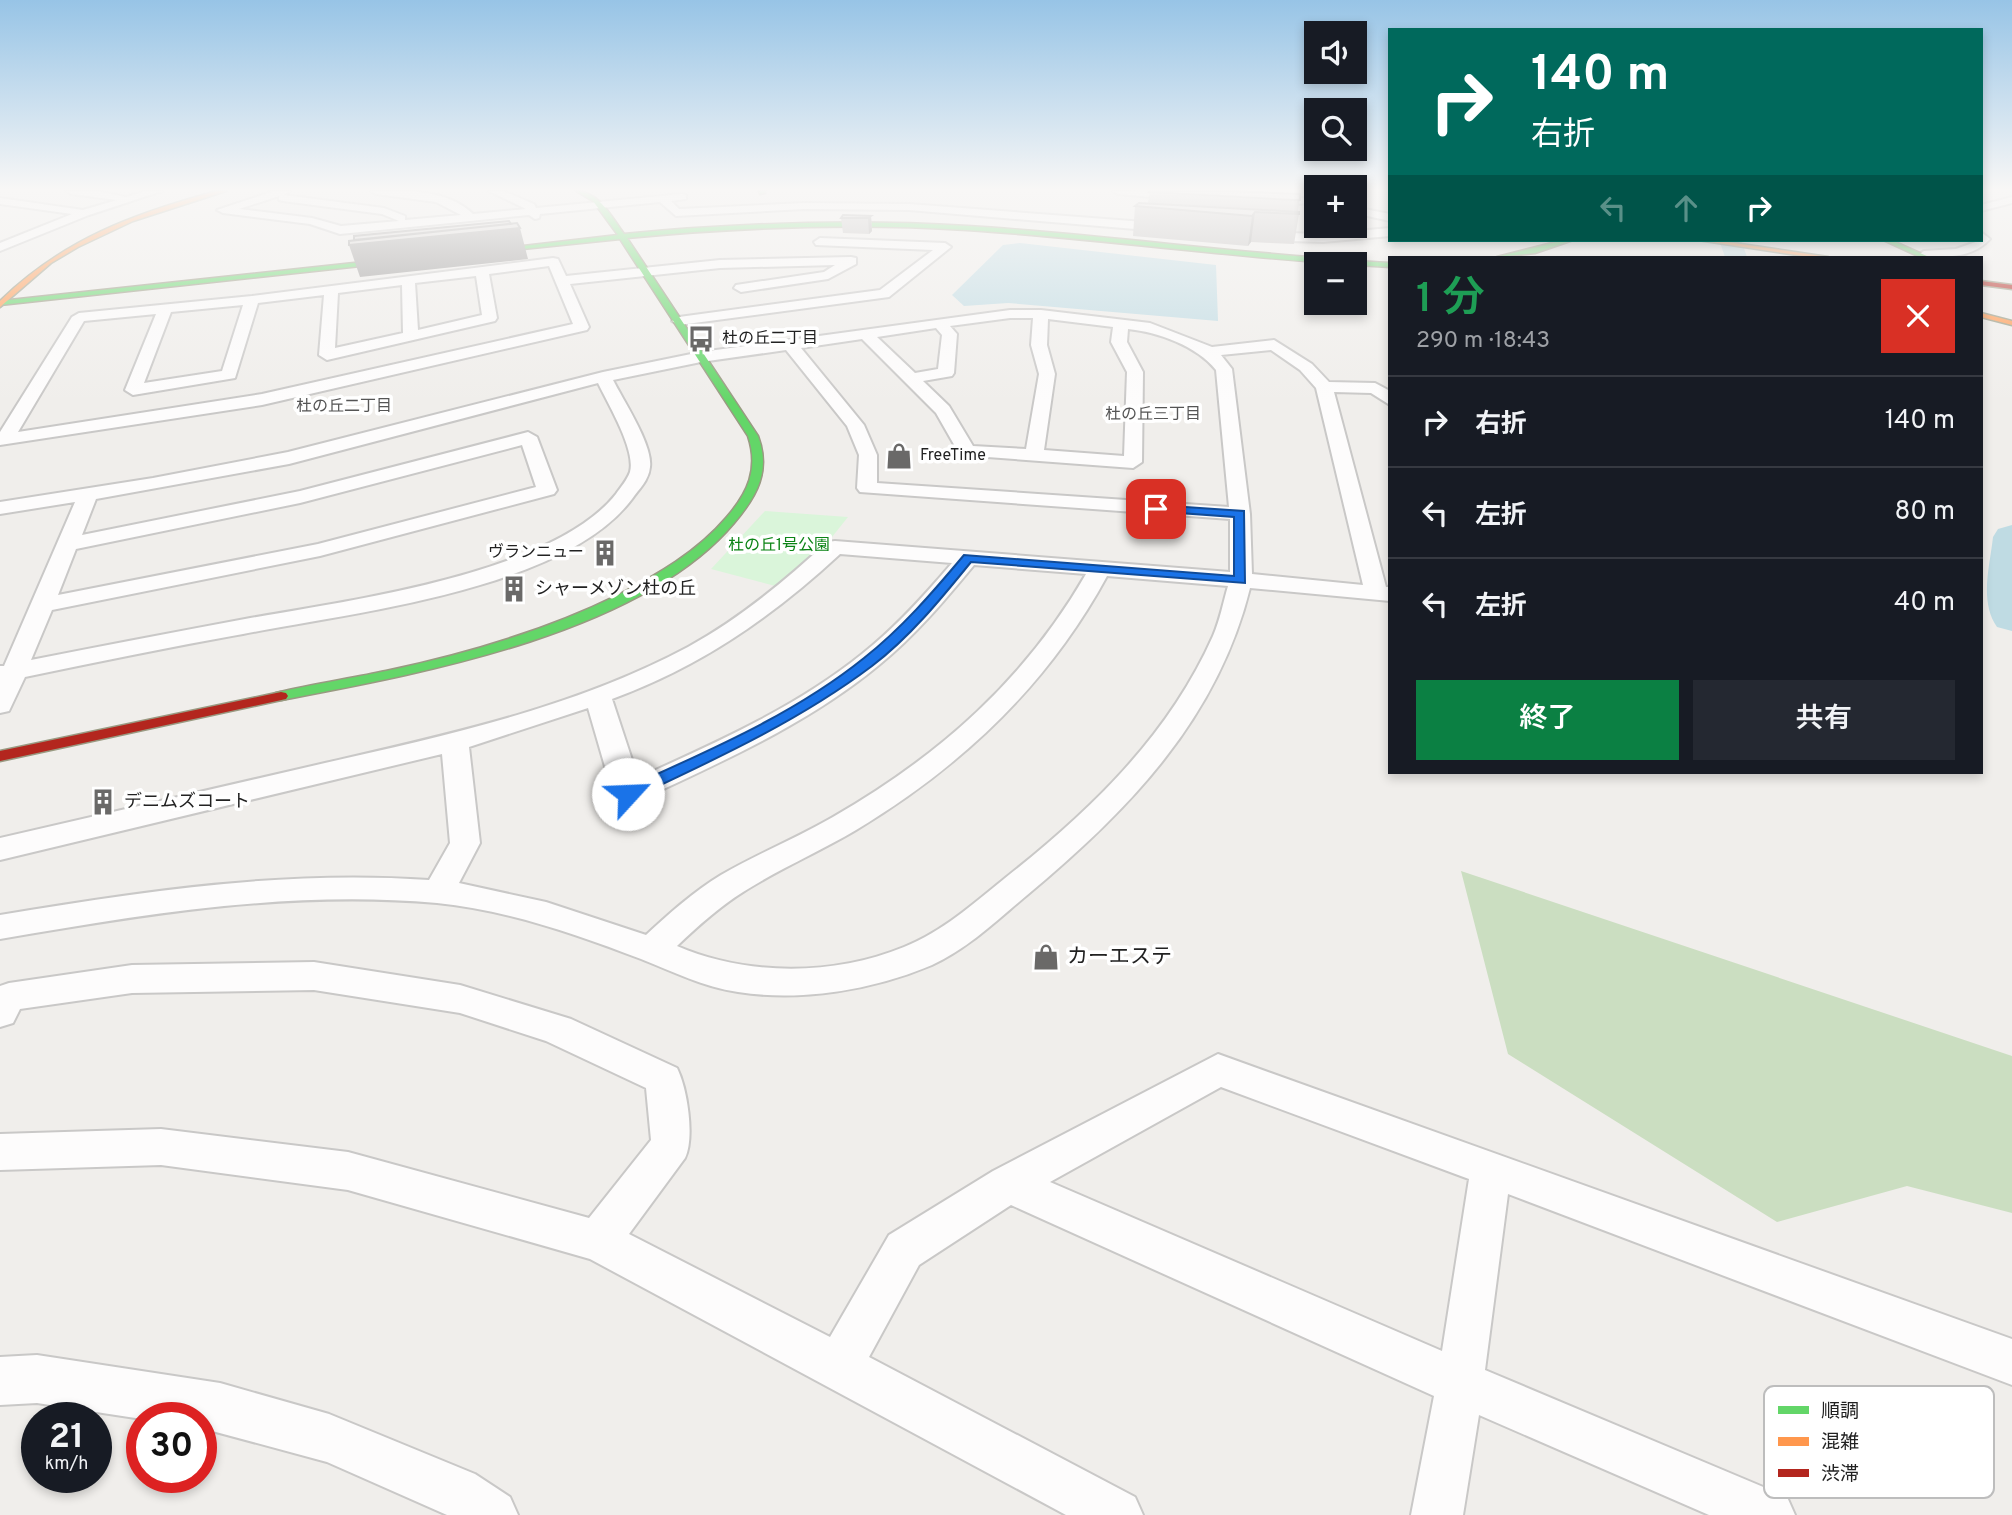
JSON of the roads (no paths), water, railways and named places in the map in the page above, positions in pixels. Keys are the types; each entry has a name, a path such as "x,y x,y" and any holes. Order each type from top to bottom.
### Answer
{"street":[{"path":"1,303 31,272 47,262"},
{"path":"1,303 386,262"},
{"path":"553,262 582,327 297,393 162,417 2,439 79,317 252,300 553,262"},
{"path":"0,756 418,668 488,650 554,628 608,605 694,555 724,529 744,505 758,475 759,453 753,436 639,262"},
{"path":"718,262 760,311"},
{"path":"561,281 720,264 820,262"},
{"path":"741,288 828,275 850,262"},
{"path":"679,321 884,294 926,262"},
{"path":"1327,262 1388,265"},
{"path":"331,289 327,355 490,318 482,270"},
{"path":"408,280 411,336"},
{"path":"1983,281 2012,285"},
{"path":"165,309 133,390 229,376 252,300"},
{"path":"0,508 225,471 337,447 603,377 701,357 1010,314 1041,314 1121,322 1168,333 1210,352 1224,369 1240,514 1241,580 1226,635 1205,678 1168,735 1122,792 1032,874 948,941 916,957 883,968 777,982 717,975 652,950 495,900 439,891 291,887 166,899 0,927"},
{"path":"1034,455 1047,374 1039,345 1041,314"},
{"path":"1983,316 2012,323"},
{"path":"866,334 943,410 967,451 1133,462 1135,372 1119,342 1121,322"},
{"path":"912,379 946,373 950,334 939,323"},
{"path":"790,345 855,425 868,455 867,488 1240,514"},
{"path":"0,849 455,742 598,696 695,653 781,597 835,547 1383,593 1324,387 1306,367 1274,345 1210,352"},
{"path":"8,672 427,591 513,566 553,550 580,535 608,514 625,497 637,479 641,464 603,377"},
{"path":"1324,387 1375,388 1388,398"},
{"path":"42,605 320,550 547,490 528,437 443,463 306,497 208,519 68,544"},
{"path":"0,705 8,672 42,605 88,495"},
{"path":"598,696 628,794 725,749 806,705 869,662 923,612 968,558"},
{"path":"652,950 715,894 844,824 895,793 942,758 999,709 1048,656 1080,608 1101,568"},
{"path":"439,891 465,843 455,742"},
{"path":"0,1013 9,997 132,979 314,976 460,999 558,1030 664,1079 671,1145 598,1241"},
{"path":"839,1366 904,1250 1008,1184 1218,1070 2012,1362"},
{"path":"0,1152 160,1147 348,1171 598,1241 1117,1515"},
{"path":"1437,1515 1460,1383 1491,1169"},
{"path":"1008,1184 1460,1383 1769,1515"},
{"path":"0,1381 37,1379 220,1407 329,1438 457,1492 492,1515"}],"water":[{"path":"986,262 1187,262 1216,265 1218,321 1008,303 964,306 952,295"}],"waterway":[{"path":"2012,537 2007,600 2012,618"}],"place":[{"name":"杜の丘二丁目","path":"701,339"},
{"name":"FreeTime","path":"899,456"},
{"name":"ヴランニュー","path":"605,553"},
{"name":"シャーメゾン杜の丘","path":"514,589"},
{"name":"デニムズコート","path":"103,802"},
{"name":"カーエステ","path":"1046,957"}],"district":[{"name":"杜の丘二丁目","path":"344,407"},
{"name":"杜の丘三丁目","path":"1153,415"}],"park label":[{"name":"杜の丘1号公園","path":"779,546"}]}
